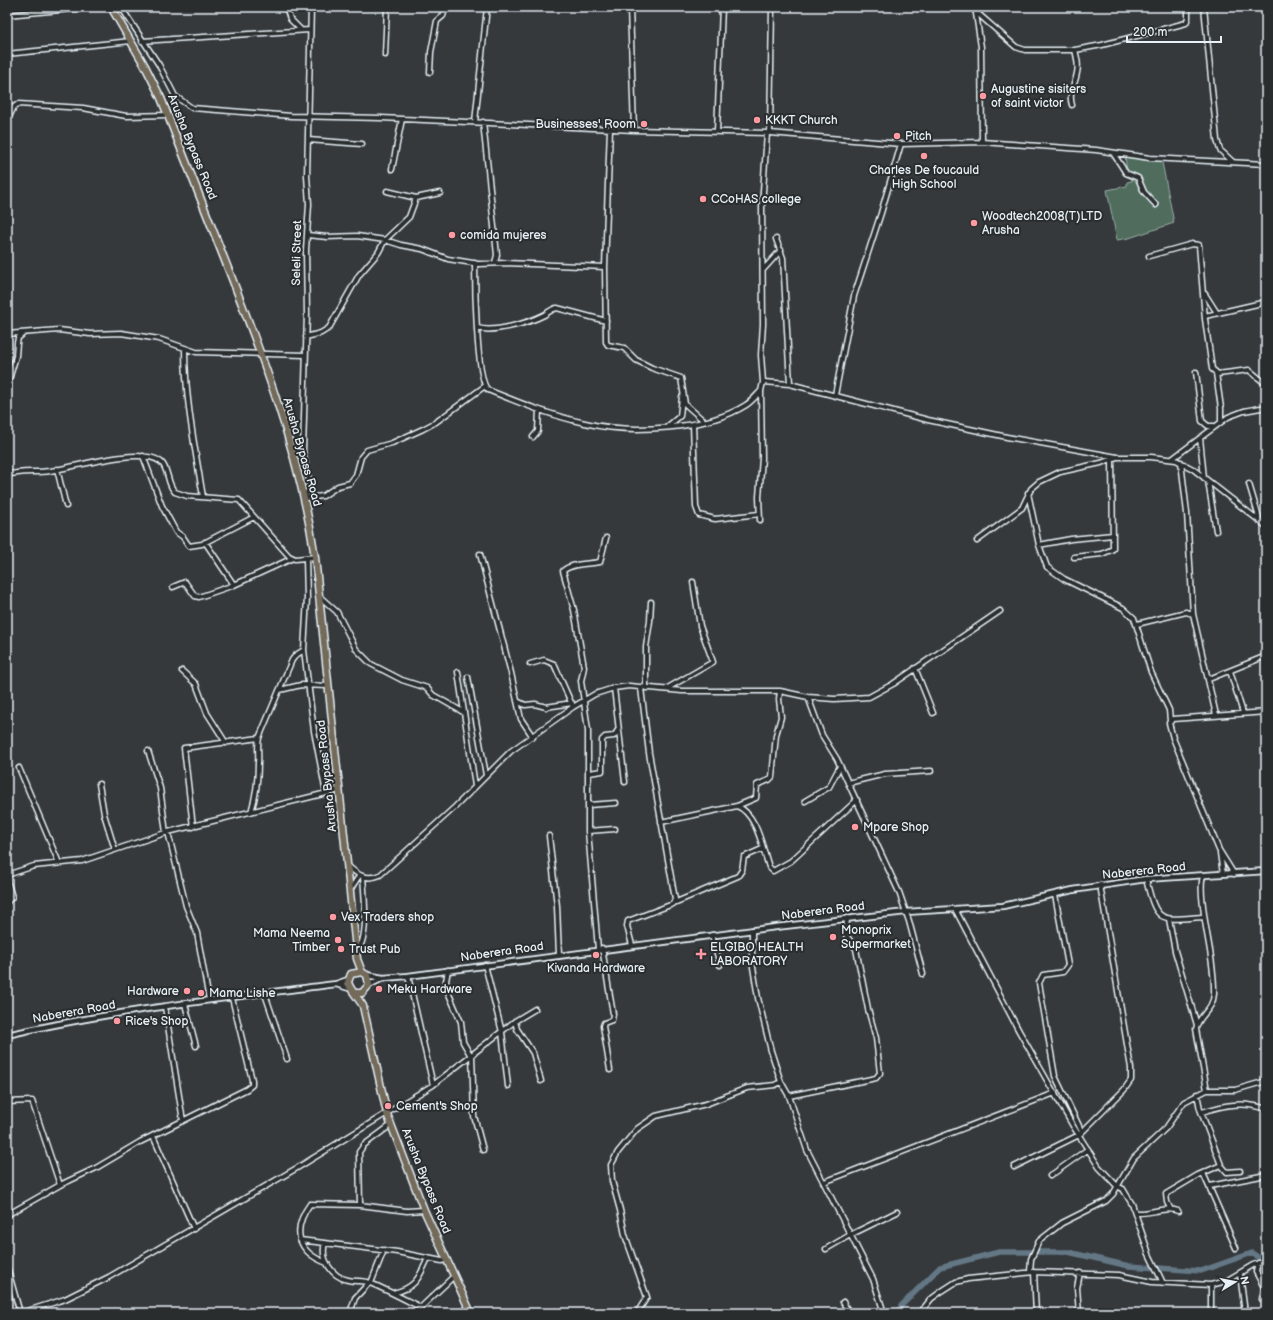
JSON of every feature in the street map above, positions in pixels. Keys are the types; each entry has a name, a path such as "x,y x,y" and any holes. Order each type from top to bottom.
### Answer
{"main road":[{"name":"Arusha Bypass Road","path":"111,7 154,82 168,115 260,353 283,419 306,498 315,557 356,951 357,959 365,974 367,988 363,1006"},
{"name":"Arusha Bypass Road","path":"357,959 350,977 349,988 355,993 363,1006 387,1114 424,1210 471,1313"},
{"path":"350,977 365,974"},
{"path":"355,993 367,988"}],"street":[{"path":"7,16 94,7"},
{"path":"121,7 159,66 175,96 189,107 224,112 483,122 634,130 769,133 901,144 982,142 1113,153 1150,158 1266,164"},
{"path":"286,7 290,19 301,30"},
{"name":"Seleli Street","path":"306,498 310,483 303,451 307,235 309,204 309,30 311,7"},
{"path":"385,55 387,7"},
{"path":"430,72 431,52 436,21 443,16 446,7"},
{"path":"476,122 486,7"},
{"path":"630,7 634,130"},
{"path":"717,132 722,7"},
{"path":"728,7 772,7 769,133 762,206 763,270 761,355 763,382 761,391 762,458 760,520"},
{"path":"975,9 1019,49 1075,50 1102,45 1186,23 1188,18 1188,7"},
{"path":"1204,7 1217,140 1220,150 1233,162"},
{"path":"975,9 981,47 982,142"},
{"path":"142,41 309,30"},
{"path":"7,54 131,41"},
{"path":"1072,105 1070,94 1076,79 1078,67 1075,50"},
{"path":"7,121 14,107 18,104 83,108 131,117 168,115"},
{"path":"392,169 402,119"},
{"path":"483,122 496,255 495,263"},
{"path":"610,128 605,267 607,345 621,347 636,360 652,368 679,376 682,381 681,414 667,426"},
{"path":"308,140 362,144"},
{"path":"835,395 854,296 881,213 901,144"},
{"path":"1113,153 1126,173 1138,178 1144,192 1156,205"},
{"path":"388,191 416,198 440,193"},
{"path":"306,337 321,333 328,328 359,275 378,253 385,240 409,217 416,198"},
{"path":"307,235 327,237 357,236 385,240 422,249 448,259 475,263 605,267"},
{"path":"776,239 781,250 790,384"},
{"path":"1148,256 1198,244 1200,248 1205,316 1211,364 1216,373 1221,408 1221,421"},
{"path":"763,270 781,250"},
{"path":"475,263 478,328 485,386 488,390 539,410 594,425 638,429 693,424 704,421 740,408 747,404 761,391"},
{"path":"1204,294 1217,313"},
{"path":"1205,316 1266,302"},
{"path":"478,328 487,330 516,325 542,316 557,308 606,320"},
{"path":"7,334 59,330 90,334 121,333 159,340 196,352 260,353 305,356"},
{"path":"7,401 8,383 16,356 18,338 24,333"},
{"path":"185,349 185,387 204,497"},
{"path":"1216,373 1250,370 1266,384"},
{"path":"1196,372 1202,420 1208,426 1215,426"},
{"path":"763,382 790,384 954,426 1118,456 1172,458 1181,462 1206,479 1266,526"},
{"path":"306,498 323,496 338,486 350,483 356,475 361,457 367,450 392,444 424,430 442,419 485,386"},
{"path":"682,393 686,404 704,421"},
{"path":"1172,458 1221,421 1244,411 1266,407"},
{"path":"533,437 538,432 539,410"},
{"path":"693,424 696,507 699,515 715,519 759,514"},
{"path":"1200,438 1216,531"},
{"path":"143,456 157,495 176,532 191,546 206,542 254,517"},
{"path":"7,475 57,469 114,458 143,456 155,459 163,464 175,492 186,496 239,500 279,547 293,558"},
{"path":"977,541 1022,508 1028,493 1040,482 1056,474 1112,459 1118,456"},
{"path":"1074,557 1102,554 1110,552 1113,548 1112,459"},
{"path":"1181,462 1188,513 1193,614 1209,679 1216,716"},
{"path":"57,469 66,506"},
{"path":"1249,484 1260,522"},
{"path":"1028,493 1039,545 1044,562 1050,570 1123,608 1134,618 1151,672 1169,710 1169,726 1173,738 1219,850 1234,874"},
{"path":"1039,545 1078,538 1113,535"},
{"path":"606,538 600,562 582,564 566,568 563,571 574,610 584,667 581,678 588,730 588,831 600,949 613,1014 612,1020 604,1023 603,1026 610,1070"},
{"path":"206,542 234,586"},
{"path":"480,554 523,724 533,737"},
{"path":"172,587 185,582 194,596 198,598 234,586 293,558 315,557"},
{"path":"306,558 307,598 304,650 308,686 326,793"},
{"path":"663,690 713,662 700,626 693,582"},
{"path":"319,596 337,612 356,649 372,664 402,680 427,688 433,695 463,712"},
{"path":"646,688 646,647 651,602"},
{"path":"348,866 361,876 372,878 382,873 456,807 511,751 533,737 572,705 614,688 629,686 663,690 780,691 808,697 869,697 893,684 1000,611"},
{"path":"1137,624 1186,612 1193,614"},
{"path":"251,812 257,788 257,747 259,738 292,660 296,655 304,650"},
{"path":"1209,679 1266,656"},
{"path":"530,664 547,660 554,664 572,705"},
{"path":"915,668 933,713"},
{"path":"182,671 196,684 207,713 226,743"},
{"path":"1230,671 1243,713"},
{"path":"458,672 475,786"},
{"path":"468,678 486,775"},
{"path":"280,690 301,685 328,686"},
{"path":"614,688 625,782"},
{"path":"641,688 661,822 675,899 673,904"},
{"path":"661,822 737,806 756,798 757,785 769,780 772,777 776,735 781,717 779,699 780,691"},
{"path":"808,697 822,736 840,766 857,800 863,819 899,892 923,974"},
{"path":"517,701 525,705 533,703 546,707 572,705"},
{"path":"1170,721 1266,712"},
{"path":"589,773 602,771 602,740 605,737 614,736 618,729"},
{"path":"193,827 184,749 259,738"},
{"path":"148,751 160,788 167,833 186,906 196,933 209,1000"},
{"path":"805,801 829,787 840,766"},
{"path":"19,768 59,863"},
{"path":"848,783 885,774 931,771"},
{"path":"99,784 104,814 115,850"},
{"path":"7,875 30,867 80,861 167,833 339,790"},
{"path":"737,806 744,810 754,821 762,849 770,869 773,871 777,870 798,854 857,800"},
{"path":"589,805 616,802"},
{"path":"588,831 615,829"},
{"path":"549,836 557,906 559,954"},
{"path":"632,945 627,926 628,921 673,904 738,876 742,870 744,857 762,849"},
{"path":"1219,850 1223,874"},
{"name":"Naberera Road","path":"365,974 383,978 408,976 559,954 847,918 906,912 1002,906 1100,885 1146,879 1266,871"},
{"path":"350,890 361,876"},
{"path":"356,951 362,946 364,931 361,876"},
{"path":"1197,1025 1211,1007 1213,1000 1213,971 1204,917 1201,886 1203,876"},
{"path":"1146,879 1156,911 1161,917 1169,919 1204,917"},
{"path":"7,880 12,897 7,902"},
{"path":"1014,1167 1081,1134 1124,1090 1131,1080 1131,1068 1100,885"},
{"path":"1055,895 1068,965 1063,972 1043,975 1039,983 1055,1076 1088,1149 1099,1167 1117,1186 1125,1191 1136,1213 1149,1254 1163,1283"},
{"path":"955,909 1019,1031 1081,1134"},
{"path":"789,1096 876,1078 880,1073 876,1038 856,949 848,940 846,934 847,918"},
{"path":"1169,919 1175,951 1197,1025 1207,1090"},
{"path":"752,930 752,961 758,998 771,1051 781,1082 789,1096 800,1134 873,1279 884,1313"},
{"path":"712,935 720,965"},
{"path":"485,965 502,1032 508,1086"},
{"path":"448,970 446,981 448,992 461,1022 463,1042 472,1055 474,1116 483,1150"},
{"path":"408,976 433,1086"},
{"name":"Naberera Road","path":"7,1035 60,1023 209,1000 336,984 350,977"},
{"name":"Naberera Road","path":"367,988 383,978"},
{"name":"Naberera Road","path":"336,984 349,988"},
{"path":"265,994 287,1059"},
{"path":"7,1215 60,1185 96,1168 153,1136 183,1122 252,1085 232,998"},
{"path":"185,1004 196,1046"},
{"path":"165,1007 183,1122"},
{"path":"7,1267 21,1313 74,1295 194,1229 433,1086 515,1020 535,1009"},
{"path":"515,1020 518,1029 533,1052 541,1081"},
{"path":"1036,1313 1031,1259 1039,1241 1062,1223 1082,1211 1101,1204 1110,1197 1134,1158 1166,1128 1184,1102 1207,1090 1235,1090 1266,1081"},
{"path":"637,1313 647,1297 625,1235 612,1181 611,1165 618,1152 637,1129 656,1116 706,1104 747,1088 775,1085 781,1082"},
{"path":"824,1182 1055,1093"},
{"path":"1197,1094 1221,1165 1227,1172 1240,1171"},
{"path":"7,1102 32,1101 60,1185"},
{"path":"1202,1112 1227,1104 1256,1105 1266,1109"},
{"path":"360,1205 359,1152 364,1145 392,1125"},
{"path":"153,1136 194,1229"},
{"path":"1050,1176 1064,1168 1088,1149"},
{"path":"1170,1208 1167,1202 1166,1194 1203,1173 1221,1165"},
{"path":"1203,1173 1236,1248"},
{"path":"1210,1186 1266,1175"},
{"path":"327,1263 309,1255 304,1249 300,1240 302,1220 310,1204 360,1205 396,1210 424,1210"},
{"path":"1136,1213 1170,1208 1178,1211"},
{"path":"826,1249 850,1235 897,1212"},
{"path":"300,1240 384,1250 442,1261 447,1259"},
{"path":"325,1243 324,1253 327,1263 336,1275 341,1278 370,1283 420,1307"},
{"path":"350,1313 355,1298 370,1283 384,1250"},
{"path":"392,1293 403,1291 414,1285 428,1258"},
{"path":"920,1313 931,1299 956,1282 968,1279 1032,1272 1119,1275 1163,1283 1211,1284 1226,1281 1258,1263 1266,1261"},
{"path":"1258,1263 1256,1272 1264,1287 1262,1299"},
{"path":"1079,1313 1078,1288 1080,1273"},
{"path":"1240,1274 1245,1313"},
{"path":"415,1313 454,1276"},
{"path":"1211,1284 1211,1313"},
{"path":"843,1302 849,1313"}],"green space":[{"path":"1125,153 1161,157 1174,223 1129,238 1117,240 1107,190 1127,186 1127,182 1132,181 1131,176 1127,177"}],"waterway":[{"path":"898,1313 901,1306 940,1267 999,1252 1031,1252"},
{"path":"1036,1252 1068,1252 1129,1266 1201,1271 1252,1253 1266,1263"}],"place":[{"name":"Augustine sisiters of saint victor","path":"983,96"},
{"name":"KKKT Church","path":"757,120"},
{"name":"Businesses' Room","path":"644,124"},
{"name":"Pitch","path":"897,136"},
{"name":"Charles De foucauld High School","path":"924,156"},
{"name":"CCoHAS college","path":"703,199"},
{"name":"Woodtech2008(T)LTD Arusha","path":"974,223"},
{"name":"comida mujeres","path":"452,235"},
{"name":"Mpare Shop","path":"855,827"},
{"name":"Vex Traders shop","path":"333,917"},
{"name":"Monoprix Supermarket","path":"833,937"},
{"name":"Mama Neema Timber","path":"338,940"},
{"name":"Trust Pub","path":"341,949"},
{"name":"ELGIBO HEALTH LABORATORY","path":"701,954"},
{"name":"Kivanda Hardware","path":"596,955"},
{"name":"Meku Hardware","path":"379,989"},
{"name":"Hardware","path":"187,991"},
{"name":"Mama Lishe","path":"201,993"},
{"name":"Rice's Shop","path":"117,1021"},
{"name":"Cement's Shop","path":"388,1106"}]}
